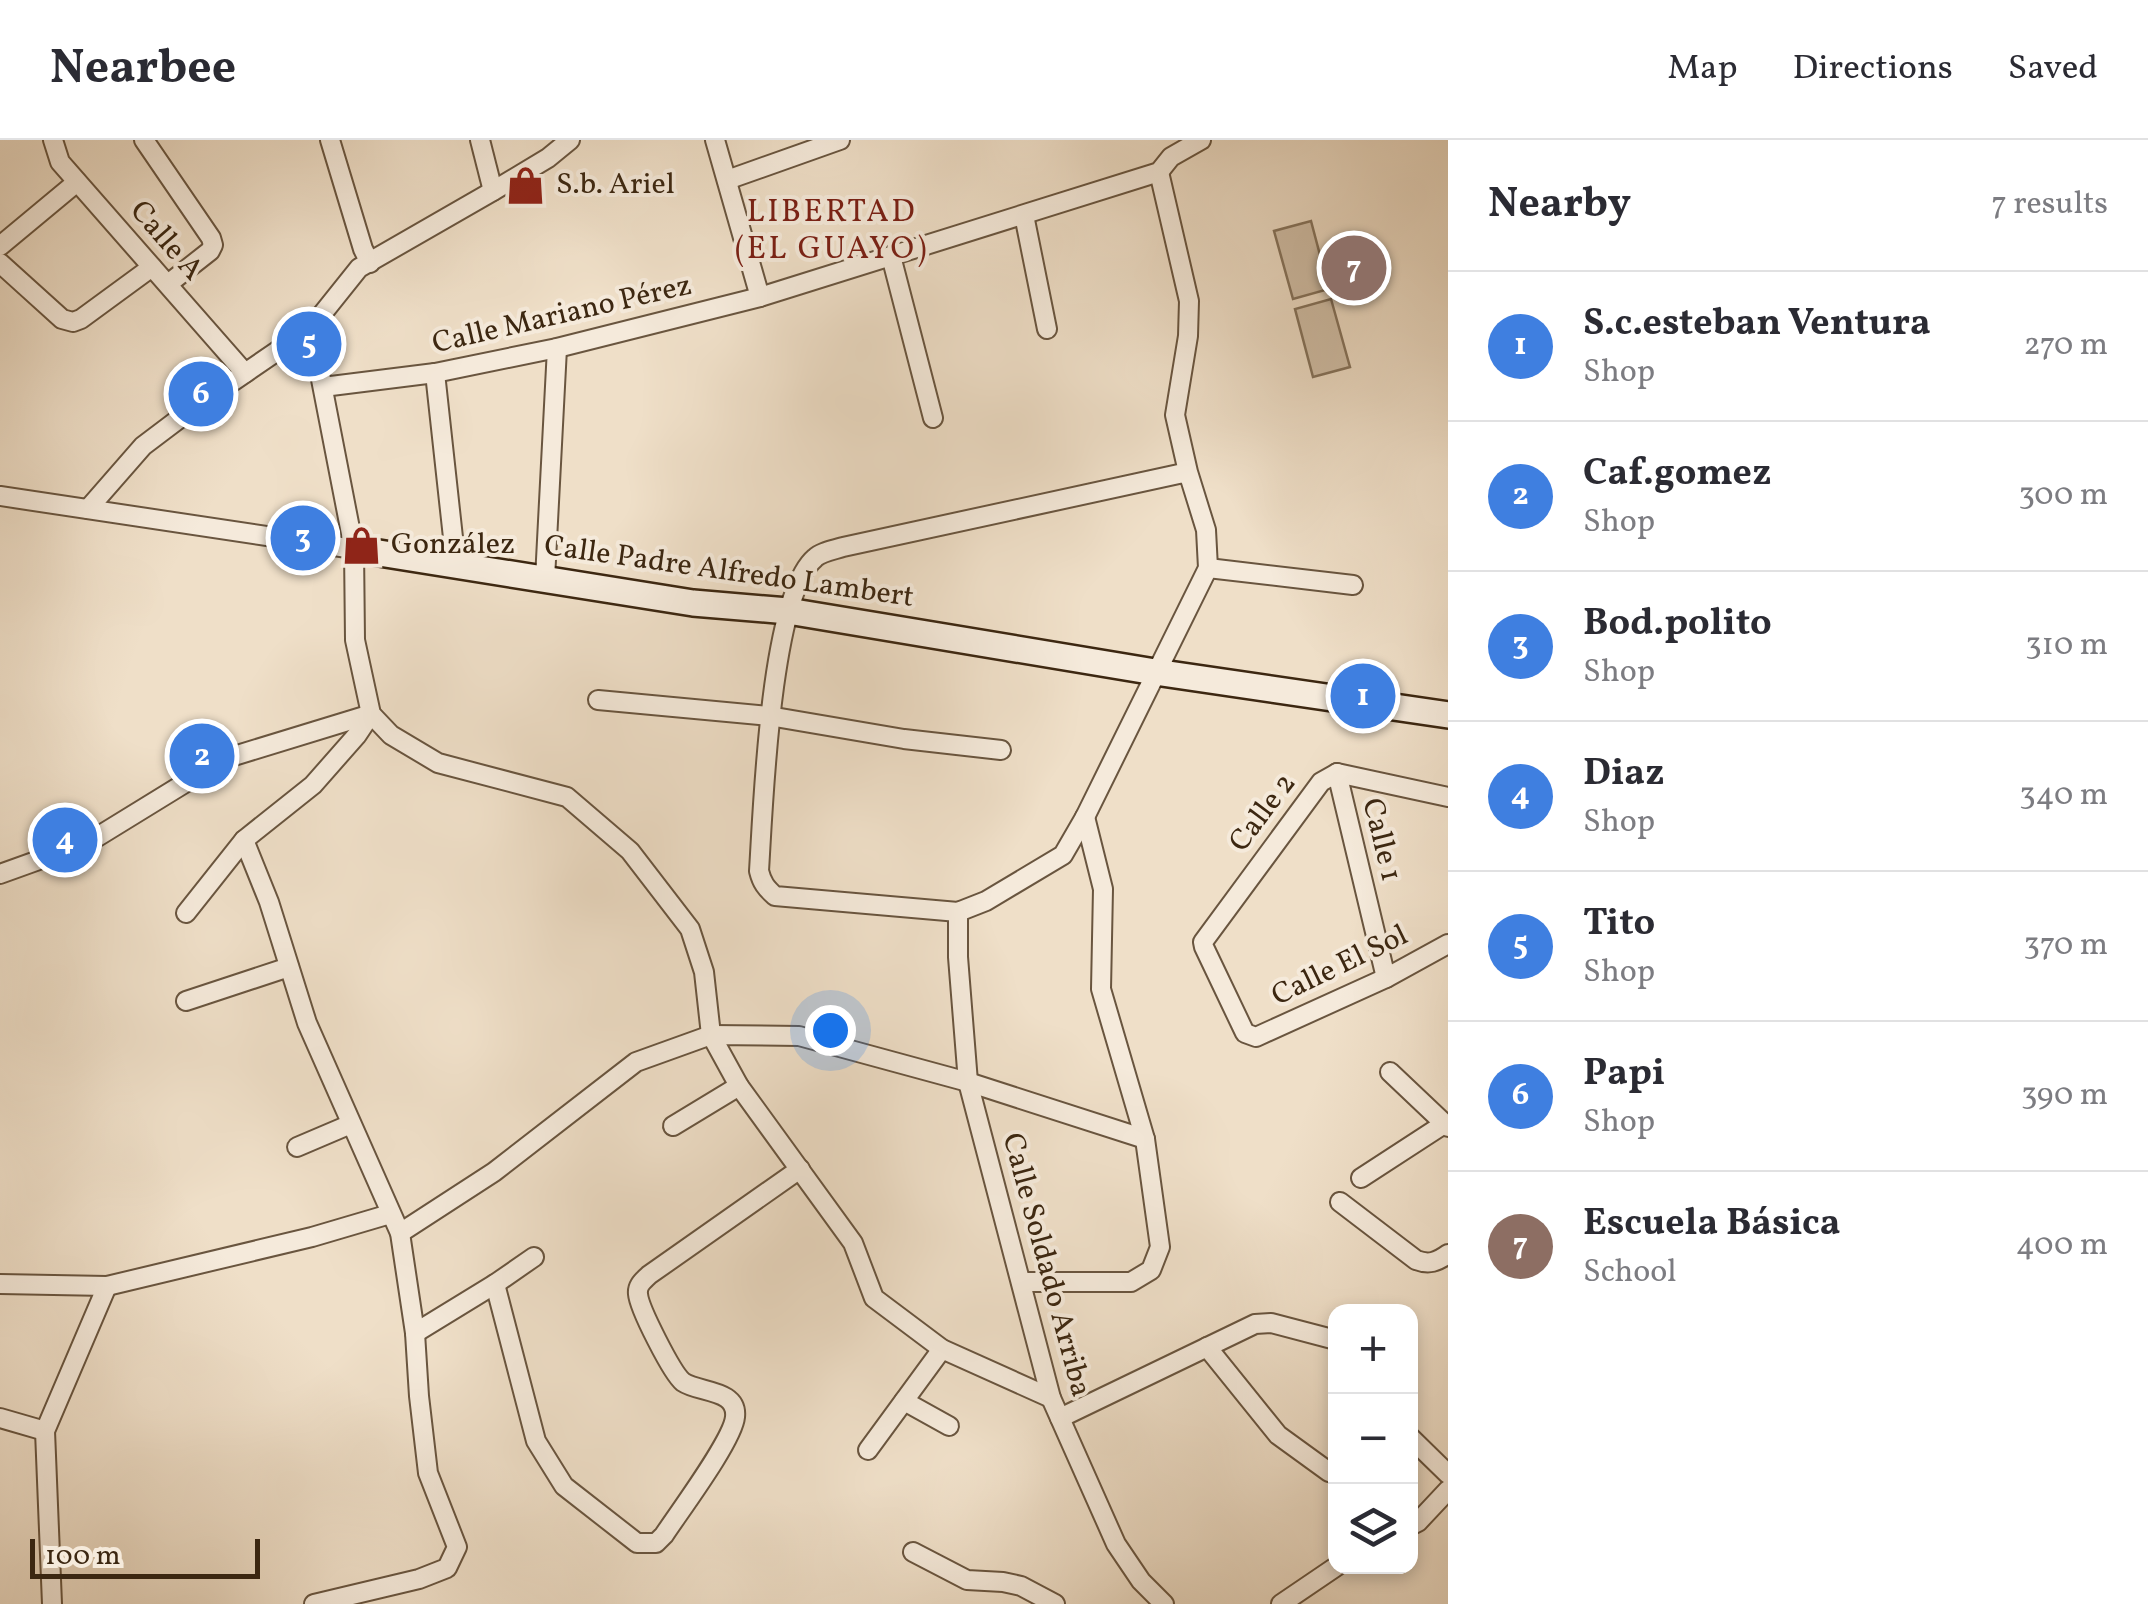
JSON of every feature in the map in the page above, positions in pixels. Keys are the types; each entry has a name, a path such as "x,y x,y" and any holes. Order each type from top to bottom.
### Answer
{"street":[{"name":"Calle A","path":"53,140 60,162 245,373"},
{"path":"144,140 212,238 210,251 168,284"},
{"path":"330,140 370,263"},
{"path":"480,140 493,191"},
{"path":"88,509 143,446 312,328 358,268 548,158 570,140"},
{"path":"716,140 760,297"},
{"path":"726,180 840,140"},
{"name":"Calle Mariano Pérez","path":"323,387 435,373 556,348 760,297 1159,172 1171,157 1201,140"},
{"path":"1159,172 1189,301 1188,336 1175,415 1206,530 1208,568 1084,817 1063,855 986,901 958,912 775,896 767,889 759,871 769,716 788,610 801,576 816,556 843,546 1188,472"},
{"path":"0,246 77,182"},
{"path":"1024,215 1047,329"},
{"path":"891,256 933,418"},
{"path":"0,263 62,319 72,322 152,266"},
{"path":"312,328 354,549 356,640 372,714 391,735 438,763 567,797 630,852 690,929 704,972 711,1035 739,1086 853,1242 874,1298 942,1349 1051,1398"},
{"path":"545,579 556,348"},
{"path":"435,373 456,565"},
{"name":"Calle Padre Alfredo Lambert","path":"0,496 693,602 788,610 1448,716"},
{"path":"1208,568 1353,585"},
{"path":"598,700 769,716 904,739 1001,750"},
{"path":"186,913 244,840 313,786 372,714"},
{"path":"0,874 89,842 224,760 372,714"},
{"name":"Calle 2","path":"1223,990 1204,947 1207,935 1321,782 1336,774 1448,797"},
{"name":"Calle 1","path":"1336,774 1386,978"},
{"path":"1021,1282 1132,1282 1150,1270 1160,1247 1145,1139 1100,988 1102,889 1084,817"},
{"path":"244,840 269,902 306,1023 400,1233 415,1332 428,1473 457,1547 447,1568 420,1580 314,1604"},
{"name":"Calle Soldado Arriba","path":"958,912 968,1082 1051,1398 1116,1544 1141,1581 1163,1604"},
{"name":"Calle El Sol","path":"1223,990 1245,1033 1256,1037 1386,978 1448,944"},
{"path":"186,1000 289,966"},
{"path":"400,1233 494,1172 636,1062 711,1035 799,1036 968,1082 1145,1139"},
{"path":"1361,1178 1446,1126 1390,1072"},
{"path":"673,1126 739,1086"},
{"path":"298,1147 350,1124"},
{"path":"496,1284 536,1441 552,1470 564,1486 637,1543 656,1542 730,1434 736,1414 731,1401 679,1379 657,1341 638,1296 639,1285 800,1168"},
{"path":"1340,1202 1416,1260 1433,1263 1448,1254"},
{"path":"0,1284 107,1286 312,1237 390,1214"},
{"path":"415,1332 534,1257"},
{"path":"52,1604 45,1431 107,1286"},
{"path":"1060,1418 1246,1328 1264,1323 1328,1338"},
{"path":"1207,1347 1278,1435 1328,1471"},
{"path":"868,1450 942,1349"},
{"path":"904,1400 949,1426"},
{"path":"0,1418 45,1431"},
{"path":"1418,1445 1448,1474"},
{"path":"1418,1522 1447,1494"},
{"path":"914,1552 967,1580 1021,1586 1055,1604"},
{"path":"1283,1604 1328,1572"}],"shaded area":[{"path":"1311,221 1329,289 1293,299 1274,231"},
{"path":"1331,299 1350,367 1313,377 1295,309"}],"place":[{"name":"S.b. Ariel","path":"526,185"},
{"name":"Escuela Básica","path":"1354,268"},
{"name":"Tito","path":"309,344"},
{"name":"Papi","path":"201,394"},
{"name":"Bod.polito","path":"303,538"},
{"name":"González","path":"361,545"},
{"name":"S.c.esteban Ventura","path":"1363,696"},
{"name":"Caf.gomez","path":"202,756"},
{"name":"Diaz","path":"65,840"}],"district":[{"name":"LIBERTAD (EL GUAYO)","path":"832,232"}]}
